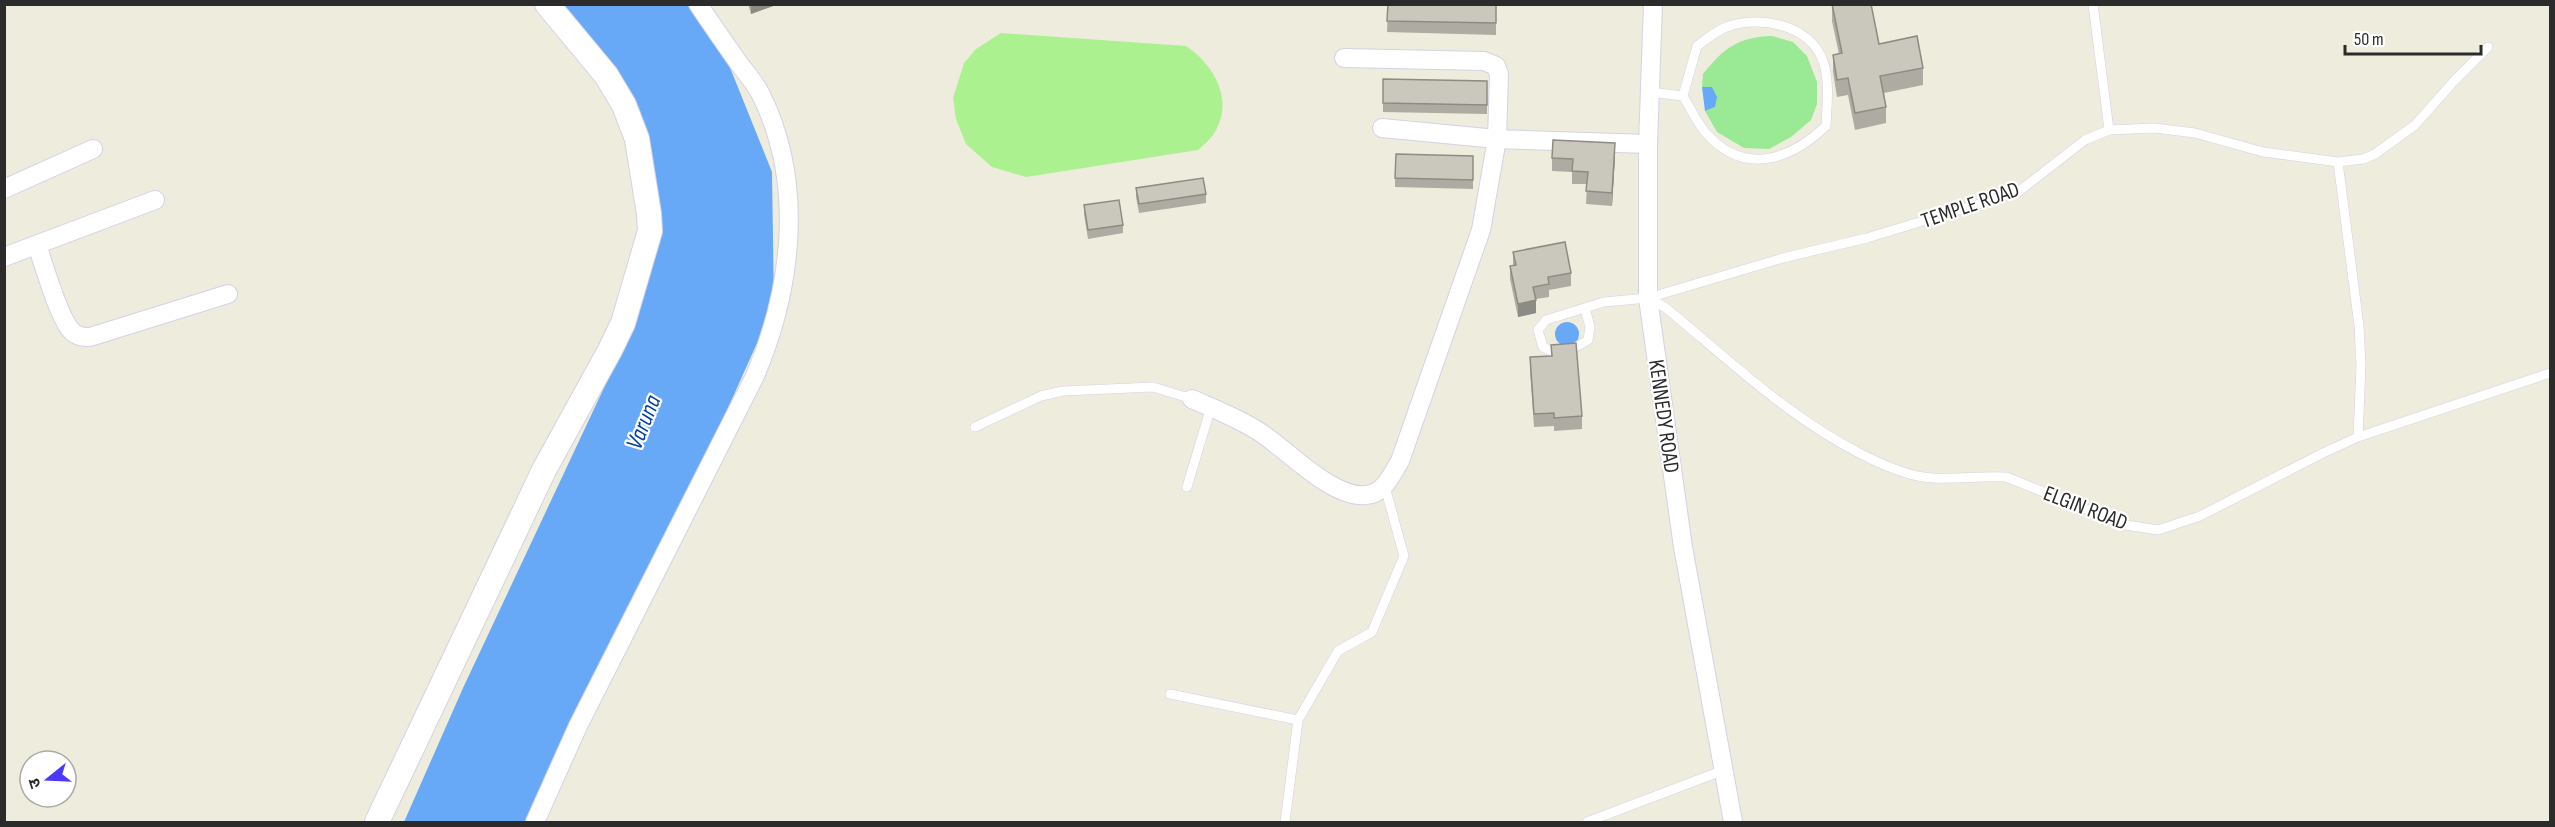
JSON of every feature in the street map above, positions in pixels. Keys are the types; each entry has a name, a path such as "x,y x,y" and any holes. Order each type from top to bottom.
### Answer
{"street":[{"path":"377,822 544,470 610,350 622,323 650,231 648,202 637,139 624,105 606,75 547,4"},
{"path":"536,822 579,726 755,376 770,340 784,281 789,234 788,194 780,147 761,94 698,4"},
{"name":"KENNEDY ROAD","path":"1653,4 1647,144 1648,298 1683,548 1733,822"},
{"path":"1192,399 1257,430 1331,485 1350,495 1369,495 1385,487 1400,461 1481,230 1497,139 1499,74 1496,66 1490,63 1344,58"},
{"path":"1382,128 1497,139 1647,144"},
{"path":"4,189 93,149"},
{"path":"4,257 155,200"},
{"path":"37,245 62,315 78,337 90,337 228,294"}],"lane":[{"path":"2092,4 2109,130"},
{"path":"1749,21 1782,26 1811,40 1823,62 1828,97 1826,126 1809,142 1772,159 1736,157 1706,133 1683,96 1697,46 1723,28 1749,21"},
{"name":"TEMPLE ROAD","path":"1585,308 1604,302 1648,298 1782,258 1867,238 2018,192 2085,140 2109,130 2154,128 2195,133 2263,152 2338,162 2375,154 2415,125 2488,47"},
{"path":"1650,92 1683,96"},
{"path":"2338,162 2359,326 2361,364 2358,437"},
{"name":"ELGIN ROAD","path":"1648,298 1666,308 1799,418 1834,440 1881,463 1922,477 2006,477 2126,525 2158,530 2200,516 2358,437 2550,374"},
{"path":"1585,308 1590,327 1588,340 1572,351 1553,353 1543,347 1538,330 1546,320 1585,308"},
{"path":"975,427 1041,396 1063,391 1153,387 1192,399"},
{"path":"1187,487 1211,407"},
{"path":"1285,822 1298,720 1338,651 1372,632 1404,556 1385,487"},
{"path":"1170,694 1298,720"},
{"path":"1587,822 1724,770"}],"green space":[{"path":"1001,33 1186,46 1204,62 1217,82 1223,104 1217,128 1198,150 1026,177 992,167 966,144 956,119 953,98 964,63 976,49"},
{"path":"1772,36 1793,42 1807,56 1817,82 1817,104 1811,120 1791,137 1769,149 1744,148 1717,132 1705,111 1715,107 1712,87 1702,87 1703,74 1718,57 1733,46 1750,39"}],"water":[{"name":"Varuna","path":"549,5 700,5 731,70 772,172 774,305 543,822 404,822 463,688 626,341 651,181 628,93"},
{"path":"1702,87 1712,87 1717,97 1715,107 1705,111"},
{"path":"1567,322 1575,326 1579,334 1575,342 1567,346 1559,342 1555,334 1559,326"}],"building":[{"path":"1388,4 1496,4 1496,23 1387,21"},
{"path":"1832,4 1871,4 1879,44 1917,36 1923,68 1880,76 1886,107 1855,113 1848,78 1837,80 1833,55 1842,53"},
{"path":"1383,79 1487,81 1487,105 1383,103"},
{"path":"1553,140 1615,143 1612,193 1586,191 1588,172 1572,171 1573,159 1552,158"},
{"path":"1396,154 1473,156 1473,180 1395,178"},
{"path":"1203,178 1206,194 1139,204 1136,188"},
{"path":"1119,200 1123,225 1088,230 1084,205"},
{"path":"1565,242 1571,273 1548,277 1549,284 1533,287 1536,300 1518,304 1510,266 1516,265 1513,252"},
{"path":"1576,343 1582,416 1554,418 1554,413 1534,414 1530,357 1552,356 1551,345"}]}
